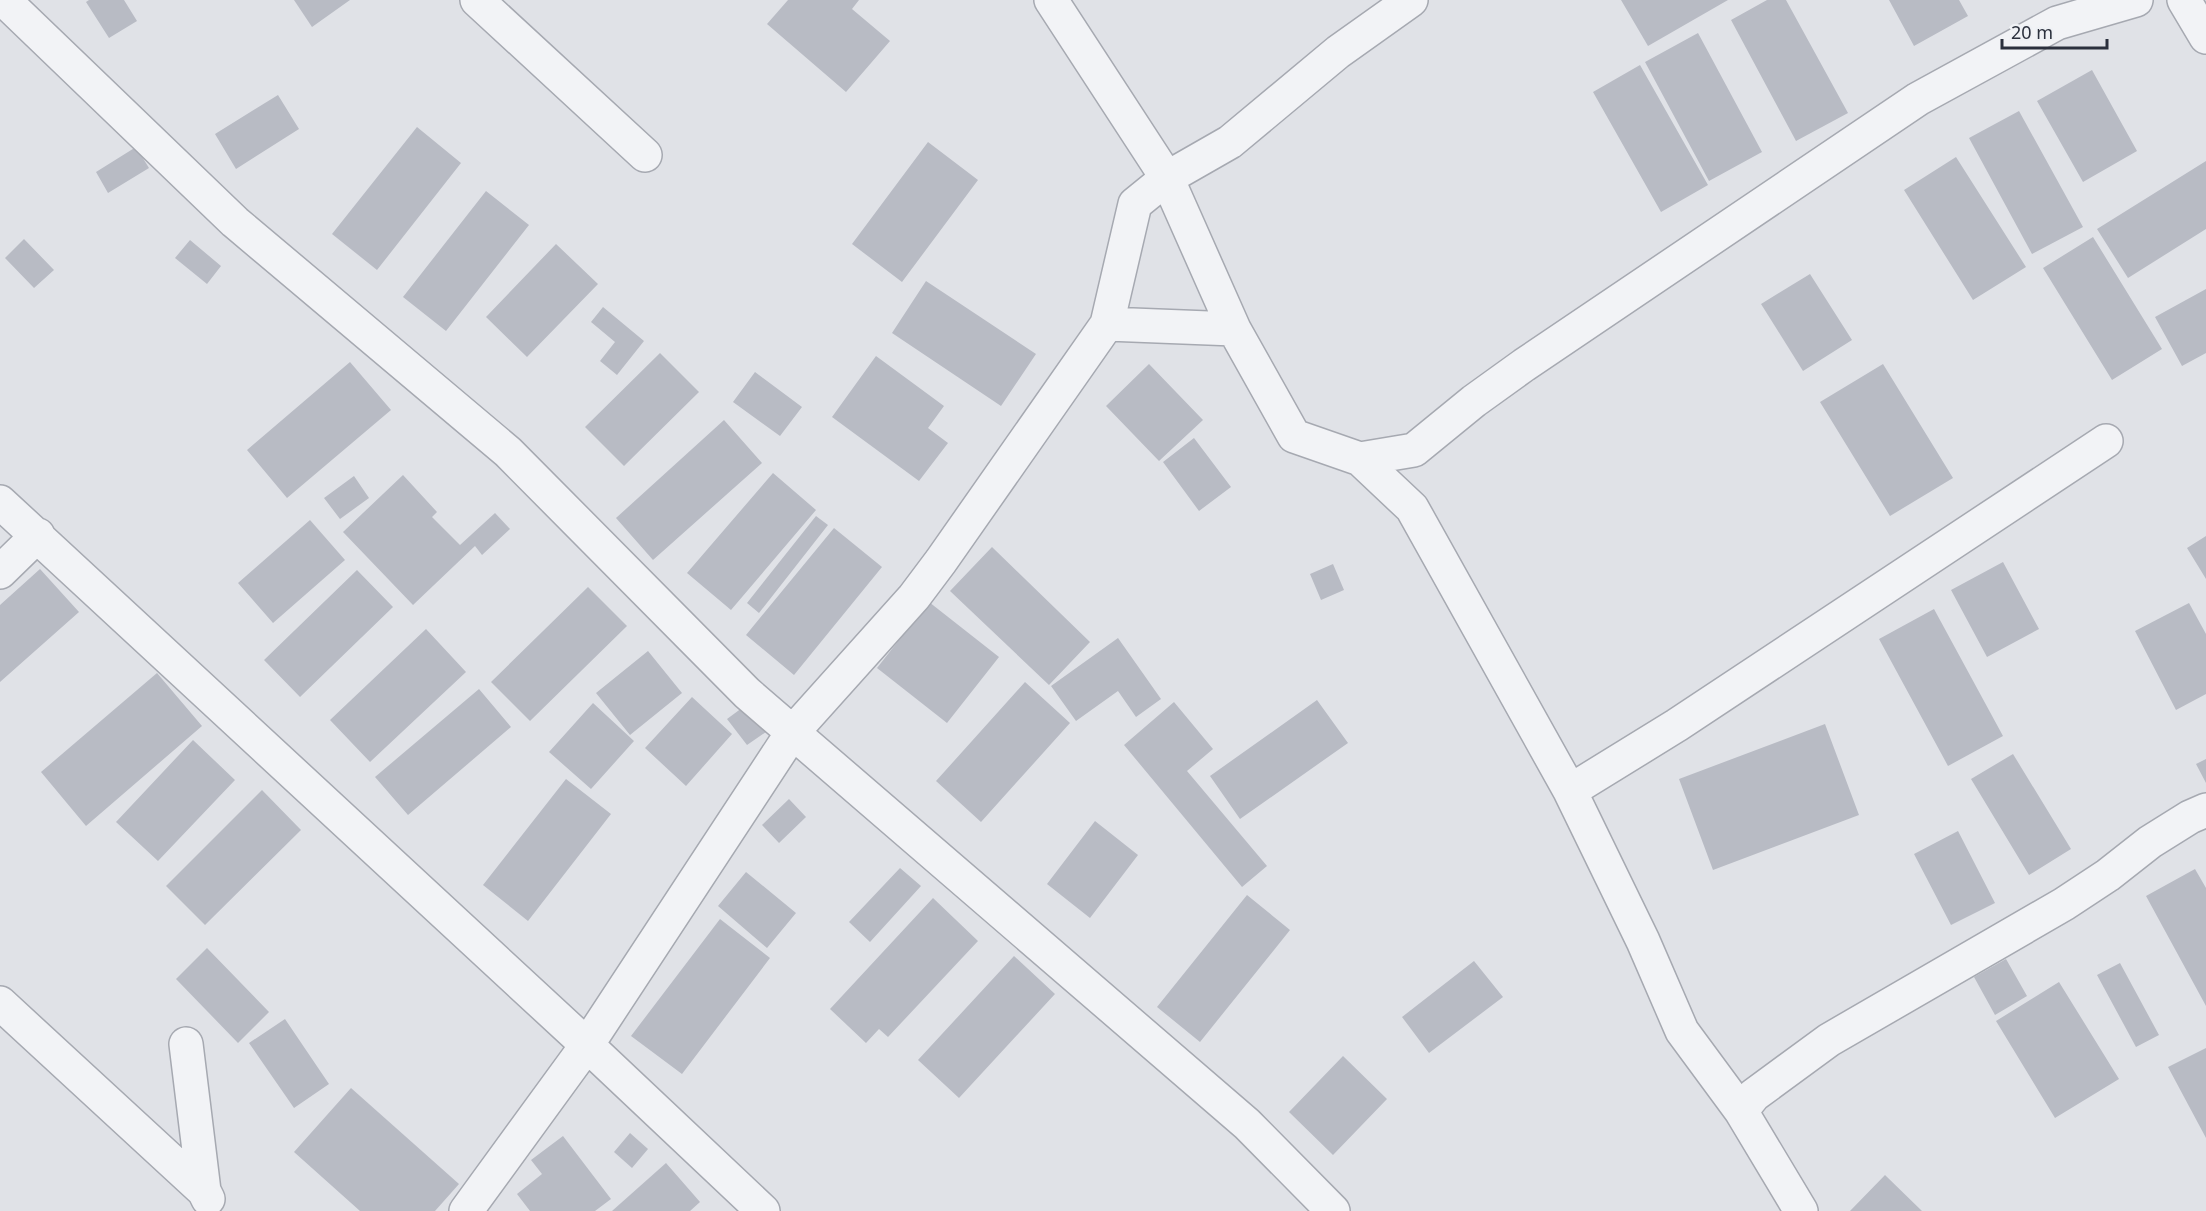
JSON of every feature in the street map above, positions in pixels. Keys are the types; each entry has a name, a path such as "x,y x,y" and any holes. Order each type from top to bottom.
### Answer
{"street":[{"path":"4,0 235,222 508,452 747,693 1247,1124 1333,1211"},
{"path":"477,0 645,155"},
{"path":"1051,0 1167,178 1234,329 1294,436 1360,459 1412,508 1570,791 1643,941 1683,1031 1741,1111 1801,1211"},
{"path":"466,1211 586,1045 792,733 914,597 1107,324 1135,204 1167,178 1230,142 1338,51 1411,0"},
{"path":"1360,459 1414,450 1474,401 1524,365 1918,99 2057,23 2136,0"},
{"path":"2184,0 2206,38"},
{"path":"1107,324 1234,329"},
{"path":"1570,791 1677,725 2106,441"},
{"path":"0,502 763,1211"},
{"path":"0,572 38,535"},
{"path":"1741,1111 1754,1095 1829,1040 2064,904 2108,875 2150,842 2190,817 2206,810"},
{"path":"0,1003 209,1201"},
{"path":"186,1044 209,1201"}],"building":[{"path":"89,0 124,0 137,21 109,38 86,2"},
{"path":"294,0 350,0 312,27"},
{"path":"788,0 859,0 852,9 890,41 846,92 767,24"},
{"path":"1621,0 1728,0 1648,46"},
{"path":"1767,0 1786,0 1848,113 1796,141 1731,20"},
{"path":"1889,0 1959,0 1968,16 1914,46"},
{"path":"1698,33 1762,152 1709,181 1645,62"},
{"path":"1640,65 1708,185 1661,212 1593,92"},
{"path":"2092,70 2137,151 2083,182 2037,101"},
{"path":"278,95 299,129 236,169 215,134"},
{"path":"2019,111 2083,227 2032,254 1969,138"},
{"path":"417,127 461,163 377,270 332,234"},
{"path":"928,142 978,180 902,282 852,244"},
{"path":"136,147 149,168 108,193 96,172"},
{"path":"1956,157 2026,267 1973,300 1904,190"},
{"path":"2206,161 2206,229 2128,278 2097,229"},
{"path":"486,191 529,225 446,331 403,297"},
{"path":"2093,237 2162,349 2112,380 2043,268"},
{"path":"24,239 54,270 34,288 5,258"},
{"path":"190,240 221,266 207,284 175,258"},
{"path":"556,244 598,284 527,357 486,317"},
{"path":"1810,274 1852,340 1803,371 1761,304"},
{"path":"926,281 1036,354 1001,406 892,333"},
{"path":"2206,289 2206,353 2182,366 2155,317"},
{"path":"603,307 644,341 617,375 600,361 615,342 591,322"},
{"path":"660,353 699,392 624,466 585,427"},
{"path":"876,356 944,406 928,428 948,443 919,481 832,417"},
{"path":"350,362 391,410 287,498 247,450"},
{"path":"1149,364 1203,420 1159,461 1106,406"},
{"path":"1883,364 1953,478 1890,516 1820,402"},
{"path":"755,372 802,407 780,436 733,402"},
{"path":"724,420 762,463 653,560 616,518"},
{"path":"1194,438 1231,487 1199,511 1163,462"},
{"path":"773,473 816,510 731,610 687,573"},
{"path":"403,475 437,512 432,517 460,545 495,513 510,529 482,555 475,546 413,605 343,532"},
{"path":"354,476 369,498 340,519 324,498"},
{"path":"816,516 828,525 759,613 747,603"},
{"path":"310,520 345,560 273,623 238,583"},
{"path":"834,528 882,567 794,675 746,635"},
{"path":"2206,536 2206,579 2187,548"},
{"path":"992,547 1090,642 1049,685 950,591"},
{"path":"2003,562 2039,629 1987,657 1951,590"},
{"path":"1333,564 1344,590 1321,600 1310,574"},
{"path":"40,569 79,612 0,682 0,605"},
{"path":"357,570 393,607 300,697 264,660"},
{"path":"588,587 627,626 530,721 491,682"},
{"path":"929,602 999,657 947,723 877,668"},
{"path":"2189,603 2206,634 2206,694 2176,710 2135,631"},
{"path":"1934,609 2003,736 1948,766 1879,639"},
{"path":"426,629 466,672 370,762 330,720"},
{"path":"1118,638 1161,699 1136,717 1118,691 1076,721 1051,686"},
{"path":"648,651 682,693 630,735 596,693"},
{"path":"157,673 202,726 86,826 41,772"},
{"path":"1025,682 1070,723 981,822 936,781"},
{"path":"479,689 511,727 408,815 375,777"},
{"path":"692,697 732,734 686,786 645,748"},
{"path":"1317,700 1348,743 1240,819 1210,776"},
{"path":"1174,702 1213,749 1187,771 1267,866 1242,887 1124,745"},
{"path":"593,703 634,741 591,789 549,752"},
{"path":"746,705 766,732 747,745 727,719"},
{"path":"1825,724 1859,815 1713,870 1679,779"},
{"path":"193,740 235,780 158,861 116,822"},
{"path":"2013,754 2071,849 2029,875 1971,779"},
{"path":"2206,759 2206,783 2196,764"},
{"path":"566,779 611,814 528,921 483,885"},
{"path":"262,790 301,830 205,925 166,886"},
{"path":"789,799 806,817 779,843 762,825"},
{"path":"1095,821 1138,855 1090,918 1047,884"},
{"path":"1958,831 1995,903 1951,925 1914,854"},
{"path":"900,868 921,886 870,942 849,922"},
{"path":"2195,869 2206,888 2206,1006 2146,896"},
{"path":"746,872 796,913 767,948 718,906"},
{"path":"1247,895 1290,930 1200,1042 1157,1007"},
{"path":"933,898 978,941 888,1037 879,1029 866,1043 830,1009"},
{"path":"720,919 770,958 682,1074 631,1036"},
{"path":"207,948 269,1012 238,1043 176,979"},
{"path":"1014,956 1055,994 959,1098 918,1060"},
{"path":"2006,959 2027,996 1995,1015 1974,977"},
{"path":"1474,961 1503,997 1429,1053 1402,1017"},
{"path":"2120,963 2159,1035 2136,1047 2097,975"},
{"path":"2059,982 2119,1079 2055,1118 1996,1021"},
{"path":"285,1019 329,1084 294,1108 249,1043"},
{"path":"2206,1048 2206,1138 2168,1067"},
{"path":"1343,1056 1387,1099 1333,1155 1289,1112"},
{"path":"351,1088 459,1184 435,1211 360,1211 294,1152"},
{"path":"630,1133 648,1149 632,1168 614,1152"},
{"path":"563,1136 611,1199 595,1211 530,1211 517,1194 542,1174 531,1160"},
{"path":"666,1163 700,1202 690,1211 612,1211"},
{"path":"1885,1175 1922,1211 1850,1211"}]}
